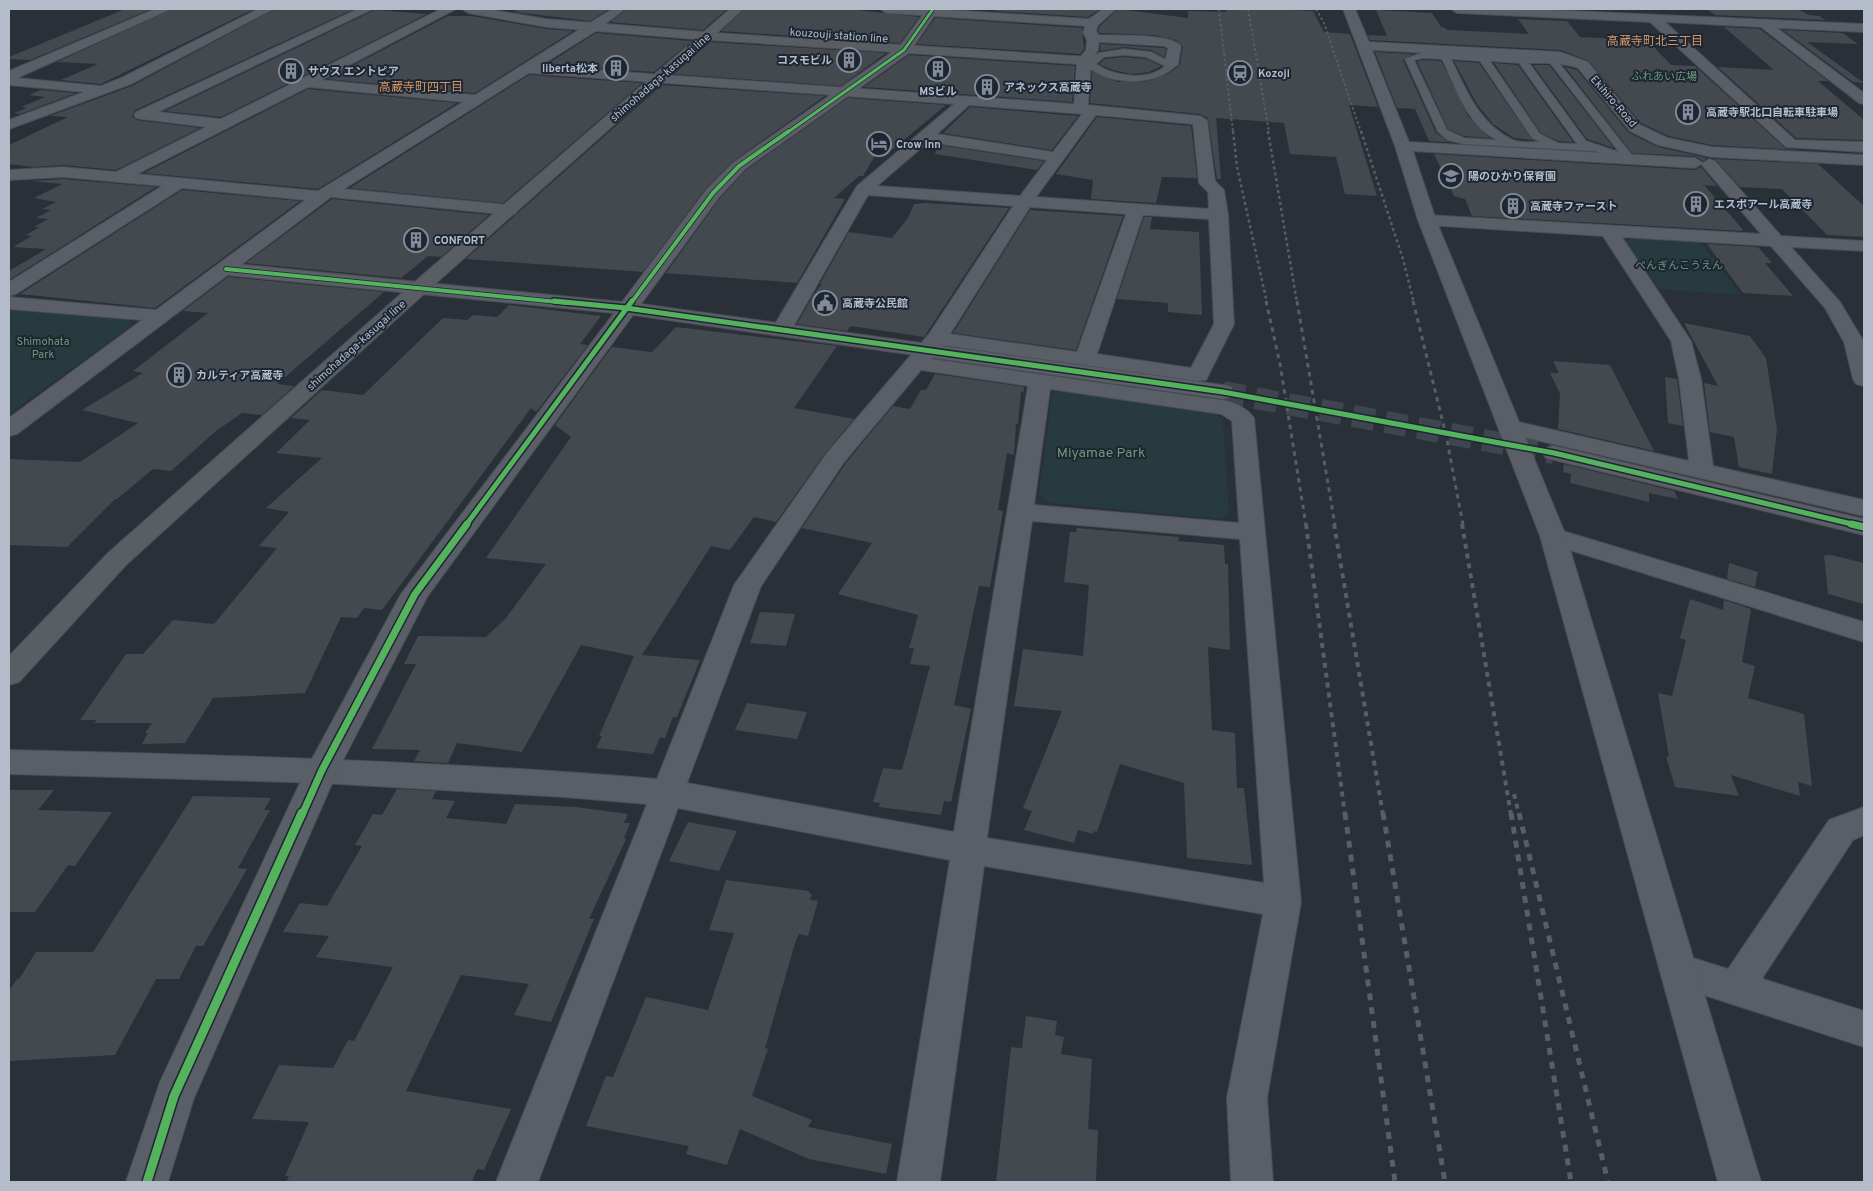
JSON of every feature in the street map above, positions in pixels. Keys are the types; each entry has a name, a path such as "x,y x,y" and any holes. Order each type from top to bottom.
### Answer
{"main road":[{"name":"shimohadaga-kasugai line","path":"9,674 117,559 418,289 737,9"},
{"name":"kouzouji station line","path":"706,36 904,50 1090,53"}],"street":[{"path":"9,76 165,9"},
{"path":"9,125 103,90 154,67 268,9"},
{"path":"222,124 141,115 367,9"},
{"path":"468,9 546,24 706,36"},
{"path":"9,429 325,194 527,69 619,9"},
{"path":"886,9 1092,23"},
{"path":"1023,19 1042,9"},
{"path":"517,1182 748,585 835,458 926,350 1025,201 1057,158 1086,109 1090,53 1094,36 1089,32 1092,23 1110,9"},
{"path":"1349,9 1404,146 1427,220 1553,536 1740,1182"},
{"path":"1457,9 1580,13 1655,20 1864,28"},
{"path":"1744,9 1864,100"},
{"path":"119,177 448,10"},
{"path":"147,1182 174,1096 322,770 415,594 713,193 739,166 904,50 931,11"},
{"path":"1655,20 1791,144 1864,147"},
{"path":"312,34 340,36"},
{"path":"359,38 387,40"},
{"path":"1090,53 1167,42 1175,46 1171,65"},
{"name":"Ekihiro-Road","path":"1364,46 1551,55 1570,59 1583,66 1635,128 1663,142 1694,150 1864,160"},
{"path":"154,67 181,69"},
{"path":"527,69 1086,109 1200,120 1202,153 1207,183 1216,190 1219,215 1224,324 1198,375 1085,359 926,350"},
{"path":"200,71 228,74"},
{"path":"9,81 103,90"},
{"path":"304,82 476,100"},
{"path":"782,329 863,190 966,101"},
{"path":"1630,159 1635,128"},
{"path":"924,137 1057,158"},
{"path":"1404,146 1864,172"},
{"path":"1709,164 1833,306 1854,342 1864,379"},
{"path":"9,175 63,172 508,210"},
{"path":"9,290 179,183"},
{"path":"863,190 1219,215"},
{"path":"1085,359 1136,209"},
{"path":"1427,220 1864,246"},
{"path":"1610,231 1681,341 1690,379 1702,471"},
{"path":"226,269 626,308 1223,392"},
{"path":"9,303 162,316"},
{"path":"926,350 1040,382 1227,408 1243,418 1283,902 1247,1098 1252,1182"},
{"path":"918,1182 1040,382"},
{"path":"1510,427 1864,508"},
{"path":"1554,453 1864,527"},
{"path":"1020,512 1251,532"},
{"path":"1553,536 1864,632"},
{"path":"9,762 322,770 564,784 668,793 970,849 1283,902"},
{"path":"1745,991 1744,974 1841,830 1864,821"},
{"path":"1680,971 1864,1029"}],"lane":[{"path":"1137,52 1158,57 1171,65 1163,73 1154,76 1129,77 1096,70 1091,65 1090,53 1137,52"},
{"path":"1583,66 1552,60 1417,55 1409,59 1424,96 1443,132 1452,138 1464,141 1593,148"},
{"path":"1445,56 1480,124 1500,138 1519,144"},
{"path":"1482,58 1536,136 1562,147"},
{"path":"1522,60 1582,143 1630,159"},
{"path":"1552,60 1630,159"}],"green space":[{"name":"ぺんぎんこうえん","path":"1633,238 1700,242 1741,295 1659,289 1626,241"},
{"name":"Shimohata Park","path":"9,310 131,320 132,325 9,414"},
{"name":"Miyamae Park","path":"1062,390 1215,414 1223,419 1229,513 1220,519 1049,503 1039,495 1052,394"}],"building":[{"path":"125,9 151,9 30,60 9,59 9,57"},
{"path":"173,9 254,9 101,84 61,80 98,64 57,62"},
{"path":"275,9 354,9 135,110 132,116 136,120 200,128 116,170 63,165 34,167 9,164 9,145 68,117 50,116 132,86"},
{"path":"519,9 609,9 590,21 514,12"},
{"path":"627,9 727,9 703,30 610,22"},
{"path":"745,9 848,9 919,17 900,43 721,31"},
{"path":"995,9 1100,9 1088,17 995,11"},
{"path":"1118,9 1188,18 1188,11 1226,12 1225,9 1268,9 1313,11 1324,32 1350,34 1378,107 1349,105 1377,196 1345,194 1336,157 1290,154 1284,123 1216,118 1221,179 1217,179 1208,118 1200,114 1090,103 1092,72 1118,82 1145,82 1168,74 1180,65 1183,46 1176,40 1155,35 1100,33 1098,31 1100,26"},
{"path":"1707,9 1798,9 1825,20 1715,15"},
{"path":"375,10 427,14 221,117 165,111"},
{"path":"1376,10 1432,13 1441,27 1447,30 1529,34 1518,19 1567,21 1580,37 1638,40 1645,45 1653,46 1671,65 1695,66 1785,148 1798,150 1712,145 1669,136 1641,123 1589,61 1561,50 1370,40 1368,35 1387,36"},
{"path":"448,16 472,16 546,29 573,31 475,93 327,79"},
{"path":"935,18 1082,28 1084,49 1080,54 917,44"},
{"path":"1724,27 1760,29 1828,81 1818,81 1864,120 1864,140 1796,138 1718,67 1774,70"},
{"path":"1783,30 1843,33 1858,44 1807,42 1864,83 1853,82"},
{"path":"596,33 691,41 654,72 546,65"},
{"path":"710,42 886,53 841,86 674,74"},
{"path":"1101,44 1166,49 1164,57 1151,50 1124,47 1100,51"},
{"path":"1375,52 1413,54 1403,60 1436,133 1450,142 1429,141 1415,109 1397,108"},
{"path":"909,55 1075,66 1072,102 864,87"},
{"path":"1124,57 1146,59 1161,66 1149,72 1131,74 1113,70 1099,64 1105,59"},
{"path":"1417,61 1441,61 1468,116 1490,138 1464,136 1448,129"},
{"path":"1454,61 1479,63 1532,140 1514,138 1493,124 1477,104"},
{"path":"1494,63 1518,65 1573,142 1558,141 1541,133"},
{"path":"1533,65 1549,65 1614,148 1587,139"},
{"path":"1565,67 1577,70 1629,133 1658,147 1707,158 1703,161 1695,156 1632,153"},
{"path":"529,75 642,83 503,203 350,188"},
{"path":"662,85 825,96 732,162 706,188 643,272 466,259"},
{"path":"308,89 457,103 318,189 144,173"},
{"path":"40,90 76,93 20,114 14,113 27,108 21,107 45,97 29,95"},
{"path":"848,98 946,105 887,154 876,154 863,176 859,176 834,198 845,199 797,283 666,273 720,198 746,170"},
{"path":"970,107 1078,116 1052,150 943,133"},
{"path":"1097,117 1191,126 1197,178 1162,177 1156,203 1091,199 1093,180 1056,174"},
{"path":"938,145 1044,161 1037,170 935,154"},
{"path":"1434,154 1695,170 1701,167 1717,186 1704,185 1744,231 1472,216 1465,199 1454,196"},
{"path":"1715,159 1818,164 1864,206 1864,237 1827,235 1782,189 1740,187"},
{"path":"63,179 156,187 9,280 9,271 46,249 13,247 32,236 26,235 40,227 34,227 48,219 36,218 51,210 42,209 56,202 34,198 62,184 31,181"},
{"path":"182,190 300,201 155,308 20,294"},
{"path":"332,199 489,215 441,257 428,256 401,278 246,263"},
{"path":"914,204 1009,208 924,337 851,326 847,331 797,324 822,284 820,284 849,232 892,238 908,218"},
{"path":"1030,210 1123,216 1076,350 953,333"},
{"path":"1144,217 1152,217 1150,229 1199,232 1202,315 1168,312 1168,303 1117,299"},
{"path":"1707,244 1758,247 1772,263 1765,263 1793,296 1743,293"},
{"path":"228,277 384,292 277,384 294,386 262,415 242,413 216,431 171,471 153,469 115,499 67,547 9,545 9,459 80,462 138,423 82,410 143,373 133,371 208,313 183,311"},
{"path":"509,305 601,316 580,344 588,345 536,412 531,408 382,610 364,608 357,618 341,617 305,693 213,698 185,743 142,744 148,733 145,733 152,723 94,723 97,720 80,720 126,654 143,654 173,620 214,624 277,548 259,546 289,512 266,508 322,458 276,453 310,420 291,418 322,390 363,395 443,318 467,320 473,315 497,317"},
{"path":"1684,323 1750,336 1766,358 1777,429 1772,474 1739,467 1734,437 1710,432 1704,383 1718,386"},
{"path":"676,327 837,346 794,408 854,419 826,452 776,522 754,517 730,550 711,546 642,655 700,660 677,717 673,717 665,738 660,737 653,754 596,748 602,736 599,736 634,656 581,645 522,752 457,743 448,763 414,761 420,750 372,749 416,664 404,664 418,636 486,637 506,618 546,564 486,558 571,437 555,425 612,347 652,352"},
{"path":"1553,361 1610,365 1654,451 1558,429 1560,394 1550,373 1559,373"},
{"path":"935,374 1024,387 1023,393 1021,391 1018,424 1016,424 1014,455 1007,453 998,510 1003,511 990,587 979,586 954,705 971,709 951,802 944,801 941,815 879,807 880,803 873,802 883,768 902,770 930,666 910,664 914,648 909,648 918,615 838,594 872,543 802,528 846,463 893,406 910,409 921,390 926,390"},
{"path":"1665,377 1677,379 1683,426 1668,423"},
{"path":"1564,464 1674,491 1678,499 1649,493 1649,502 1570,483 1571,474 1563,472"},
{"path":"1077,528 1179,537 1178,541 1224,545 1225,564 1228,564 1230,650 1208,647 1212,730 1235,733 1237,788 1244,788 1252,865 1187,858 1184,783 1120,764 1097,832 1094,831 1093,834 1078,830 1074,843 1024,830 1032,811 1023,808 1062,711 1014,706 1023,649 1083,656 1089,585 1064,582 1070,532 1076,532"},
{"path":"1827,554 1864,563 1864,604 1828,594 1824,555 1828,556"},
{"path":"1729,563 1758,572 1755,587 1727,579"},
{"path":"1690,599 1723,610 1724,600 1751,609 1742,662 1755,666 1748,698 1804,714 1812,786 1798,782 1800,796 1731,775 1739,796 1675,787 1666,756 1669,757 1658,693 1672,696 1686,640 1680,638"},
{"path":"760,612 795,614 786,646 750,643"},
{"path":"747,703 807,712 797,739 735,730"},
{"path":"397,789 436,791 432,799 455,801 446,818 506,824 515,804 576,807 628,814 624,823 630,823 624,838 626,839 589,919 594,919 551,1022 514,1015 529,984 461,975 406,1091 511,1109 484,1170 477,1169 472,1182 286,1182 289,1176 285,1176 309,1122 252,1119 279,1065 333,1068 348,1040 354,1041 393,967 316,957 329,936 283,932 300,903 327,906 362,846 355,845 373,814 382,815"},
{"path":"9,790 54,790 38,810 112,812 75,866 68,865 35,912 9,912"},
{"path":"193,796 271,798 264,810 270,810 238,868 247,869 203,946 196,946 179,979 156,979 115,1055 9,1061 9,991 17,979 19,979 36,952 93,952"},
{"path":"688,822 737,831 719,871 669,861"},
{"path":"726,880 809,891 812,894 810,900 818,901 808,936 799,934 795,943 765,1048 768,1049 752,1096 812,1120 808,1127 892,1144 886,1174 809,1159 740,1129 727,1165 686,1154 689,1146 586,1126 606,1076 613,1077 646,997 708,1010 734,933 709,930"},
{"path":"1026,1016 1057,1021 1055,1035 1064,1037 1061,1054 1092,1059 1088,1129 1098,1130 1096,1182 996,1182 1011,1047 1022,1048"}],"tunnel":[{"path":"1223,392 1554,453"}],"railway":[{"path":"1219,9 1233,132"},
{"path":"1248,9 1269,132"},
{"path":"1316,9 1324,23 1361,132"},
{"path":"1233,131 1237,167 1267,303"},
{"path":"1268,131 1297,303"},
{"path":"1361,131 1403,259 1414,303"},
{"path":"1266,301 1280,364 1306,525"},
{"path":"1297,301 1335,525"},
{"path":"1413,301 1446,435 1463,525"},
{"path":"1306,524 1345,815"},
{"path":"1334,524 1383,815"},
{"path":"1462,524 1511,815"},
{"path":"1514,794 1519,815"},
{"path":"1345,813 1395,1182"},
{"path":"1383,813 1445,1182"},
{"path":"1511,813 1571,1182"},
{"path":"1519,813 1608,1182"}],"cycle path":[{"path":"147,1182 174,1096 322,770 415,594 713,193 739,166 904,50 933,9"},
{"path":"226,269 626,308 1223,392 1554,453 1864,527"}],"place":[{"name":"コスモビル","path":"849,60"},
{"name":"liberta松本","path":"616,68"},
{"name":"MSビル","path":"938,69"},
{"name":"サウス エントピア","path":"291,71"},
{"name":"Kozoji","path":"1240,73"},
{"name":"アネックス高蔵寺","path":"987,87"},
{"name":"高蔵寺駅北口自転車駐車場","path":"1688,112"},
{"name":"Crow Inn","path":"879,144"},
{"name":"陽のひかり保育園","path":"1451,176"},
{"name":"エスポアール高蔵寺","path":"1696,204"},
{"name":"高蔵寺ファースト","path":"1513,206"},
{"name":"CONFORT","path":"416,240"},
{"name":"高蔵寺公民館","path":"825,303"},
{"name":"カルティア高蔵寺","path":"179,375"}],"district":[{"name":"高蔵寺町北三丁目","path":"1655,41"},
{"name":"高蔵寺町四丁目","path":"421,87"}],"park label":[{"name":"ふれあい広場","path":"1664,76"}]}
